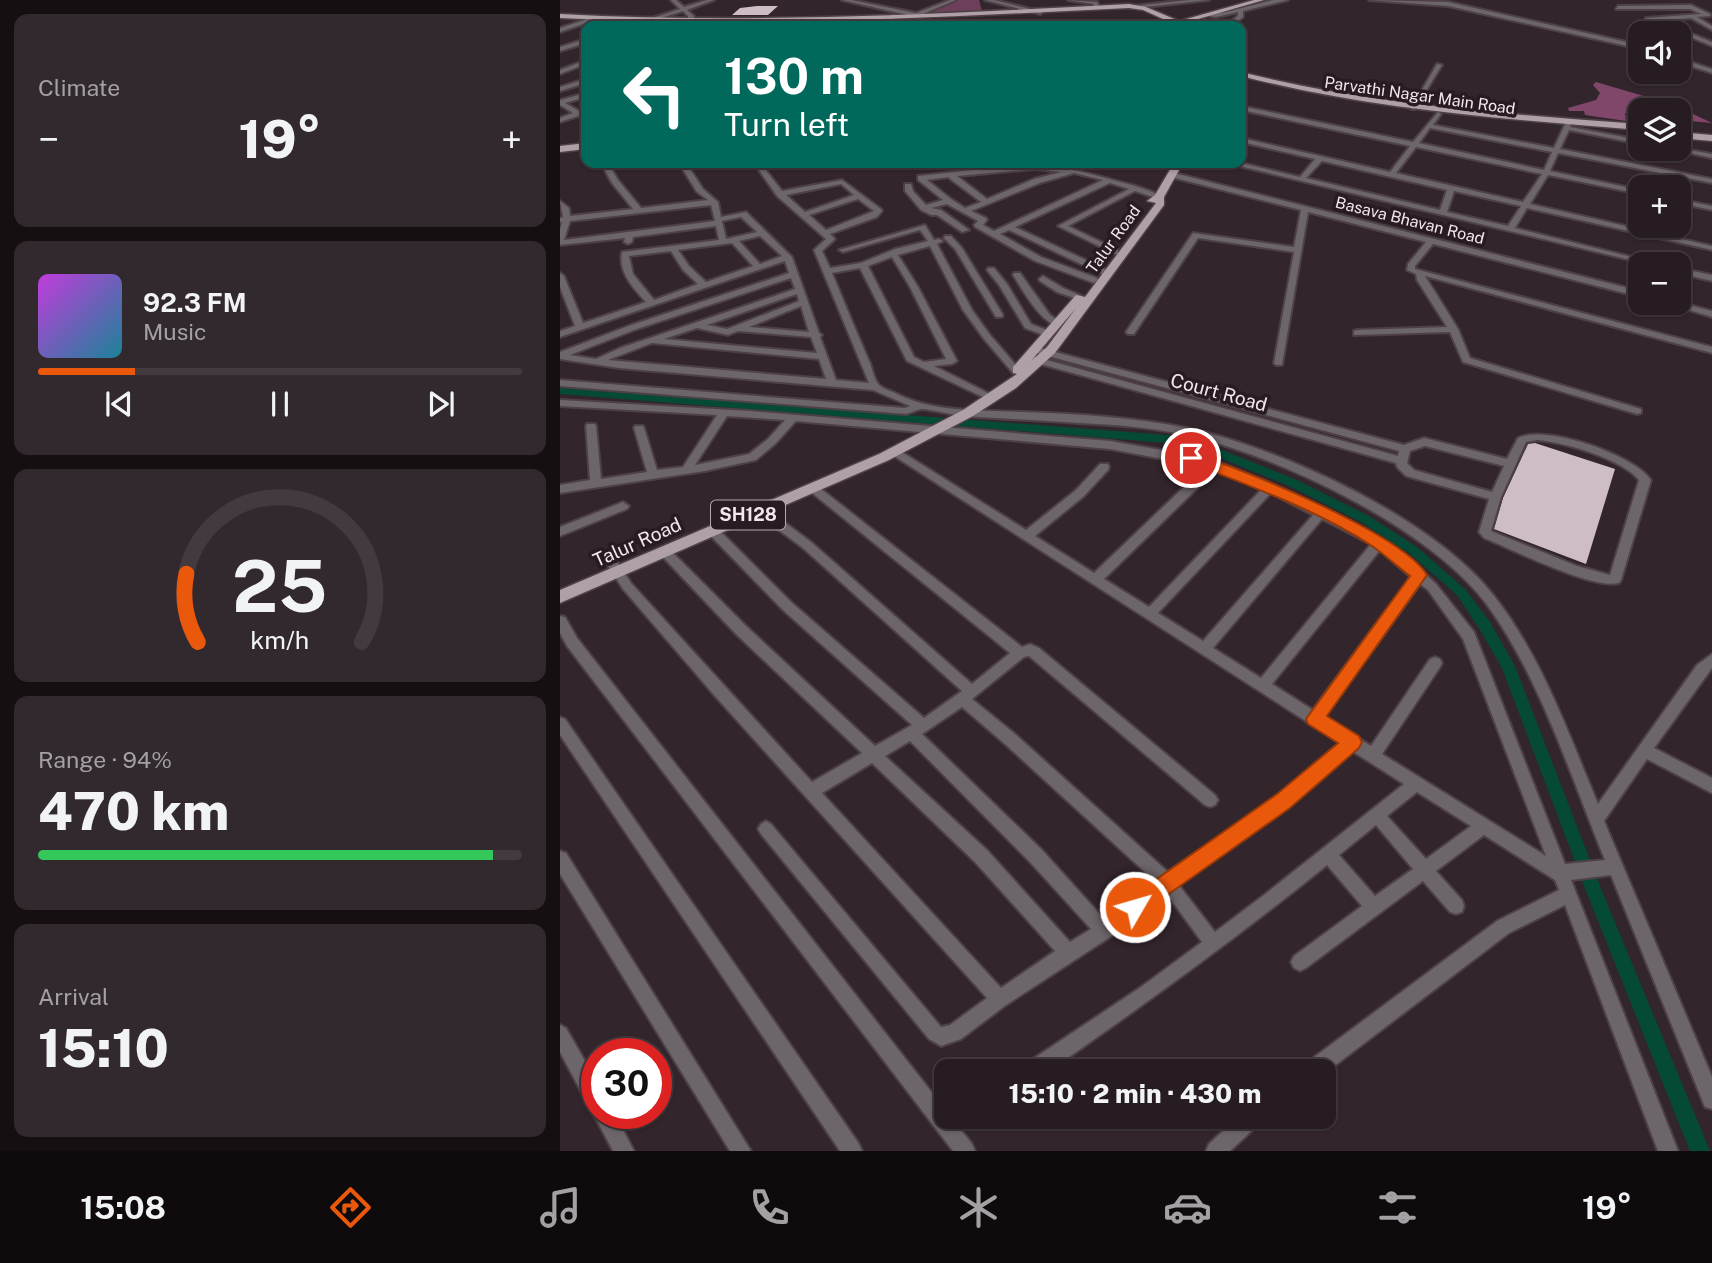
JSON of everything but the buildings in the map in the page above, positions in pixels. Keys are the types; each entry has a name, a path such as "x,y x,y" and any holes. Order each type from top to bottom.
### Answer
{"main road":[{"path":"1182,21 1261,0"},
{"path":"744,21 917,17 1136,6 1164,16 1201,16"},
{"path":"1036,11 1135,8 1169,21"},
{"path":"826,21 890,16"},
{"path":"1164,16 1171,21"},
{"path":"560,18 647,21"},
{"path":"560,18 647,21"},
{"path":"1179,21 1186,18"},
{"name":"Parvathi Nagar Main Road","path":"1246,78 1413,108 1567,125"},
{"name":"Parvathi Nagar Main Road","path":"1246,78 1318,96 1438,114 1628,128"},
{"path":"1691,134 1712,136"},
{"path":"560,149 581,147"},
{"name":"Talur Road","path":"968,414 1038,356 1049,334 1098,276 1153,200 1159,197 1176,168"},
{"name":"Talur Road","path":"560,597 615,569 889,447 935,431 968,414 1012,385 1143,228 1161,203 1159,197"},
{"name":"Talur Road","path":"560,589 664,551 893,453 915,443 920,437"}],"street":[{"path":"673,0 691,16 687,21"},
{"path":"647,21 712,0"},
{"path":"844,0 890,16 884,21"},
{"path":"917,17 954,0"},
{"path":"987,0 1036,11"},
{"path":"1070,0 1095,3 1097,8"},
{"path":"1136,6 1207,0"},
{"path":"1201,16 1240,11 1268,1 1286,0"},
{"path":"1371,0 1448,4 1628,44"},
{"path":"1630,0 1649,8"},
{"path":"1619,8 1691,7 1710,15"},
{"path":"1234,21 1241,16 1240,11"},
{"path":"1649,21 1710,15"},
{"path":"1691,16 1712,28"},
{"path":"1660,18 1712,44"},
{"path":"560,30 581,23"},
{"path":"1692,36 1712,34"},
{"path":"561,48 581,42"},
{"path":"1691,44 1712,51"},
{"path":"560,72 581,64"},
{"path":"1691,64 1712,71"},
{"path":"1413,108 1439,65"},
{"path":"560,79 581,74"},
{"path":"560,89 581,83"},
{"path":"560,102 581,96"},
{"path":"560,102 581,112"},
{"path":"1246,109 1628,190"},
{"path":"560,120 581,113"},
{"path":"1392,174 1438,114"},
{"path":"1510,229 1546,173 1567,125 1628,139"},
{"path":"1429,126 1712,181"},
{"path":"1246,141 1712,248"},
{"path":"1691,152 1712,156"},
{"path":"1302,179 1320,158"},
{"path":"1246,166 1628,257"},
{"path":"608,168 638,210"},
{"path":"686,168 700,190 713,202 723,242"},
{"path":"761,168 780,194 831,240 818,250 875,387"},
{"path":"828,271 863,265 898,251 948,238 984,220 948,201 921,178 1015,168"},
{"path":"1059,168 1110,180 1159,197"},
{"path":"965,211 1037,181 1070,172"},
{"name":"Basava Bhavan Road","path":"1174,175 1628,291"},
{"path":"952,176 986,202"},
{"path":"994,234 1110,180"},
{"path":"780,194 839,182 879,213 825,233"},
{"path":"908,186 909,191 924,208 934,214 938,212 965,230"},
{"path":"1443,212 1452,187"},
{"path":"1115,252 1062,226 1136,188"},
{"path":"802,215 860,196"},
{"path":"924,208 948,201"},
{"path":"564,219 713,202"},
{"path":"560,203 565,208 560,242 718,222 743,214 788,257 832,383"},
{"path":"1691,204 1712,208"},
{"path":"1279,363 1305,208"},
{"path":"978,225 1038,259 1098,276"},
{"path":"1008,227 1098,276"},
{"path":"843,250 922,228 933,242 962,299 990,342 1016,372"},
{"path":"625,254 723,242 762,233"},
{"path":"629,235 624,265 637,288 651,302"},
{"path":"1131,332 1196,235 1297,250"},
{"path":"948,238 958,248 999,315"},
{"path":"734,240 758,267"},
{"path":"1432,240 1410,268 1420,273 1712,350"},
{"path":"673,248 686,268 703,284"},
{"path":"894,254 952,360 922,365"},
{"path":"560,334 788,257"},
{"path":"863,265 910,359 989,396"},
{"path":"991,270 1003,284 1028,326 1049,334"},
{"path":"1420,273 1453,329 1466,360 1637,411"},
{"path":"1691,273 1712,278"},
{"path":"560,355 634,327 794,274"},
{"path":"1017,275 1047,317 1058,324"},
{"path":"560,276 580,327"},
{"path":"1043,279 1060,290 1080,297"},
{"path":"597,362 650,340 800,290"},
{"path":"696,325 727,332 804,302"},
{"path":"1691,308 1712,314"},
{"path":"737,328 817,335"},
{"path":"1357,333 1453,329"},
{"path":"650,340 824,356"},
{"path":"560,355 597,362 875,387 889,396 920,407 968,414 1017,414 1137,425 1208,437 1278,463 1393,518 1436,548 1474,580 1507,626 1538,681 1597,818 1607,868 1712,1100"},
{"name":"Court Road","path":"1038,356 1403,454 1424,442 1510,464"},
{"path":"560,383 755,406 906,411 920,407"},
{"path":"560,403 724,413 755,406 792,419 1110,445 1191,458 1270,488 1379,543 1432,587 1469,636 1564,872 1567,895 1668,1151"},
{"path":"685,470 724,413"},
{"path":"560,489 752,457 772,442 792,419"},
{"path":"591,426 596,482"},
{"path":"639,428 653,474"},
{"path":"1538,436 1618,461 1643,475 1645,480 1615,580 1485,532 1495,497 1510,464 1521,440 1538,436"},
{"path":"893,453 1151,613 1484,826 1564,872 1607,868"},
{"name":"Court Road","path":"1403,454 1403,468 1410,473 1495,497"},
{"path":"1096,579 1214,465"},
{"path":"1027,536 1080,493 1104,467"},
{"path":"813,488 1020,653"},
{"path":"1151,613 1270,488"},
{"path":"560,532 623,506"},
{"path":"760,510 807,545 1010,738 1167,882 1213,943"},
{"path":"1205,648 1322,512"},
{"path":"712,530 787,606 917,729 1104,931"},
{"path":"1263,685 1379,543"},
{"path":"664,551 741,630 981,856 1068,953"},
{"path":"615,569 720,692 1000,999"},
{"path":"1315,719 1419,575"},
{"path":"560,621 572,642 965,1151"},
{"path":"812,790 917,729 967,695 1020,653 1030,650 1210,800"},
{"path":"1373,755 1435,663"},
{"path":"1597,818 1644,751 1709,668"},
{"path":"560,723 852,1151"},
{"path":"766,829 935,1033 947,1037 1104,931 1167,882 1283,801 1352,742"},
{"path":"1644,751 1712,786"},
{"path":"1050,1059 1147,993 1329,855 1416,783"},
{"path":"1377,815 1456,906"},
{"path":"1300,962 1484,826"},
{"path":"1329,855 1373,906"},
{"path":"560,859 741,1151"},
{"path":"1328,1059 1503,927 1567,895"},
{"path":"560,1034 581,1072"},
{"path":"612,1129 624,1151"},
{"path":"1216,1151 1239,1129"}],"shaded area":[{"path":"956,0 979,0 982,11 927,12"},
{"path":"1596,82 1650,98 1628,98 1626,121 1585,115 1584,111 1569,111 1568,108 1596,100 1600,93 1593,85"},
{"path":"1691,113 1712,123 1691,121"}],"waterway":[{"path":"560,391 1167,439 1203,447 1293,483 1365,519 1413,550 1461,592 1508,666 1594,891 1700,1151"}],"route":[{"path":"1135,907 1283,801 1352,742 1315,719 1419,575 1379,543 1356,529 1270,488 1191,458"}]}
